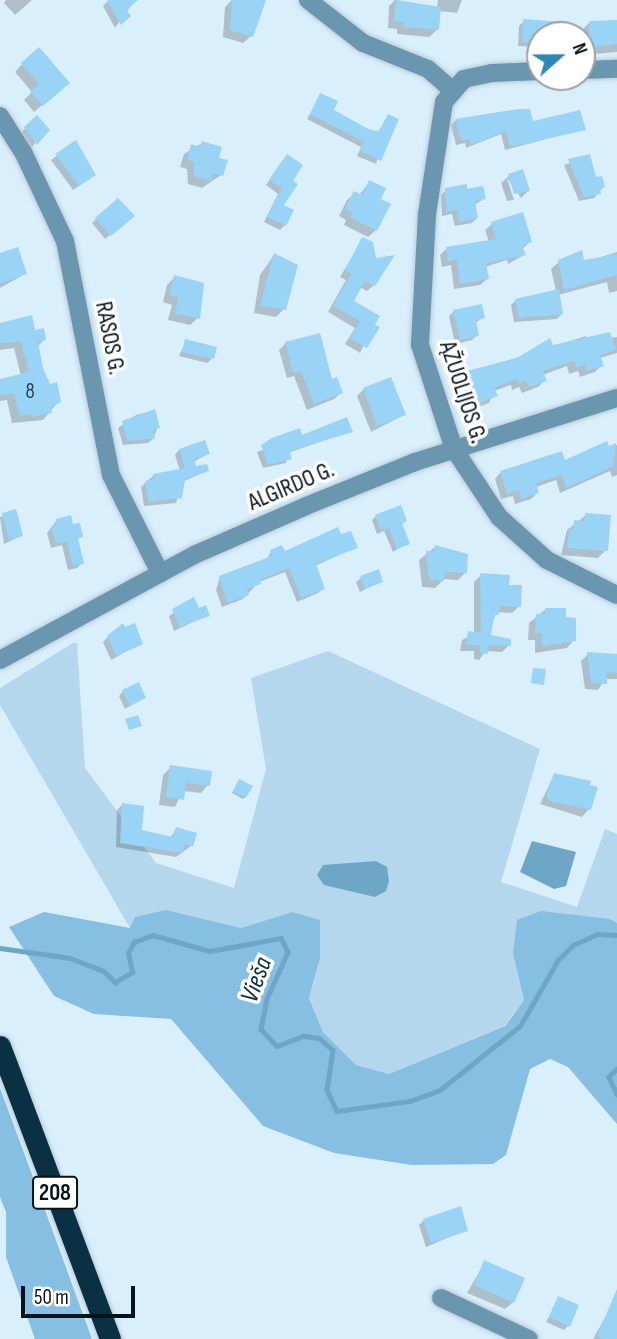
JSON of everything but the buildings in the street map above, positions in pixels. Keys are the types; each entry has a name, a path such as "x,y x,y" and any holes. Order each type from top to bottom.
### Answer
{"highway":[{"name":"208","path":"0,1046 110,1339"}],"street":[{"path":"308,0 363,43 428,69 451,89 477,75 526,72"},
{"path":"596,70 617,69"},
{"name":"ĄŽUOLIJOS G.","path":"451,89 434,143 420,333 424,365 454,449 491,507 523,540 576,578 617,595"},
{"name":"RASOS G.","path":"0,116 24,154 65,241 111,475 160,573"},
{"name":"ALGIRDO G.","path":"0,660 160,573 306,506 454,449 617,398"},
{"path":"441,1298 529,1339"}],"shaded area":[{"path":"77,643 85,768 156,863 234,888 266,769 251,678 328,651 540,749 501,882 577,907 605,829 617,834 617,923 610,919 513,954 524,1000 504,1026 389,1074 356,1065 323,1032 309,998 320,958 292,912 241,928 166,910 130,928 0,705 0,688"},
{"path":"532,841 576,852 566,886 554,889 520,872"},
{"path":"376,861 387,867 389,881 386,891 375,897 324,885 317,875 323,865"},
{"path":"166,910 241,928 292,912 320,920 320,958 309,998 323,1032 356,1065 389,1074 505,1026 524,1000 513,954 517,920 541,911 610,919 617,923 617,1124 568,1067 550,1059 530,1069 506,1155 493,1164 412,1165 334,1153 263,1126 171,1019 94,1014 54,996 9,927 44,912 130,928 135,917"},
{"path":"0,1088 92,1339 35,1339 6,1257 6,1212 0,1197"}],"waterway":[{"name":"Vieša","path":"0,948 70,958 104,971 115,982 132,972 128,953 134,942 153,935 210,951 281,938 288,952 267,999 261,1029 277,1046 303,1036 319,1038 333,1050 327,1090 337,1111 410,1101 440,1090 520,1026 558,960 573,945 598,934 617,935"},
{"name":"Vieša","path":"617,1069 609,1077 617,1094"}]}
